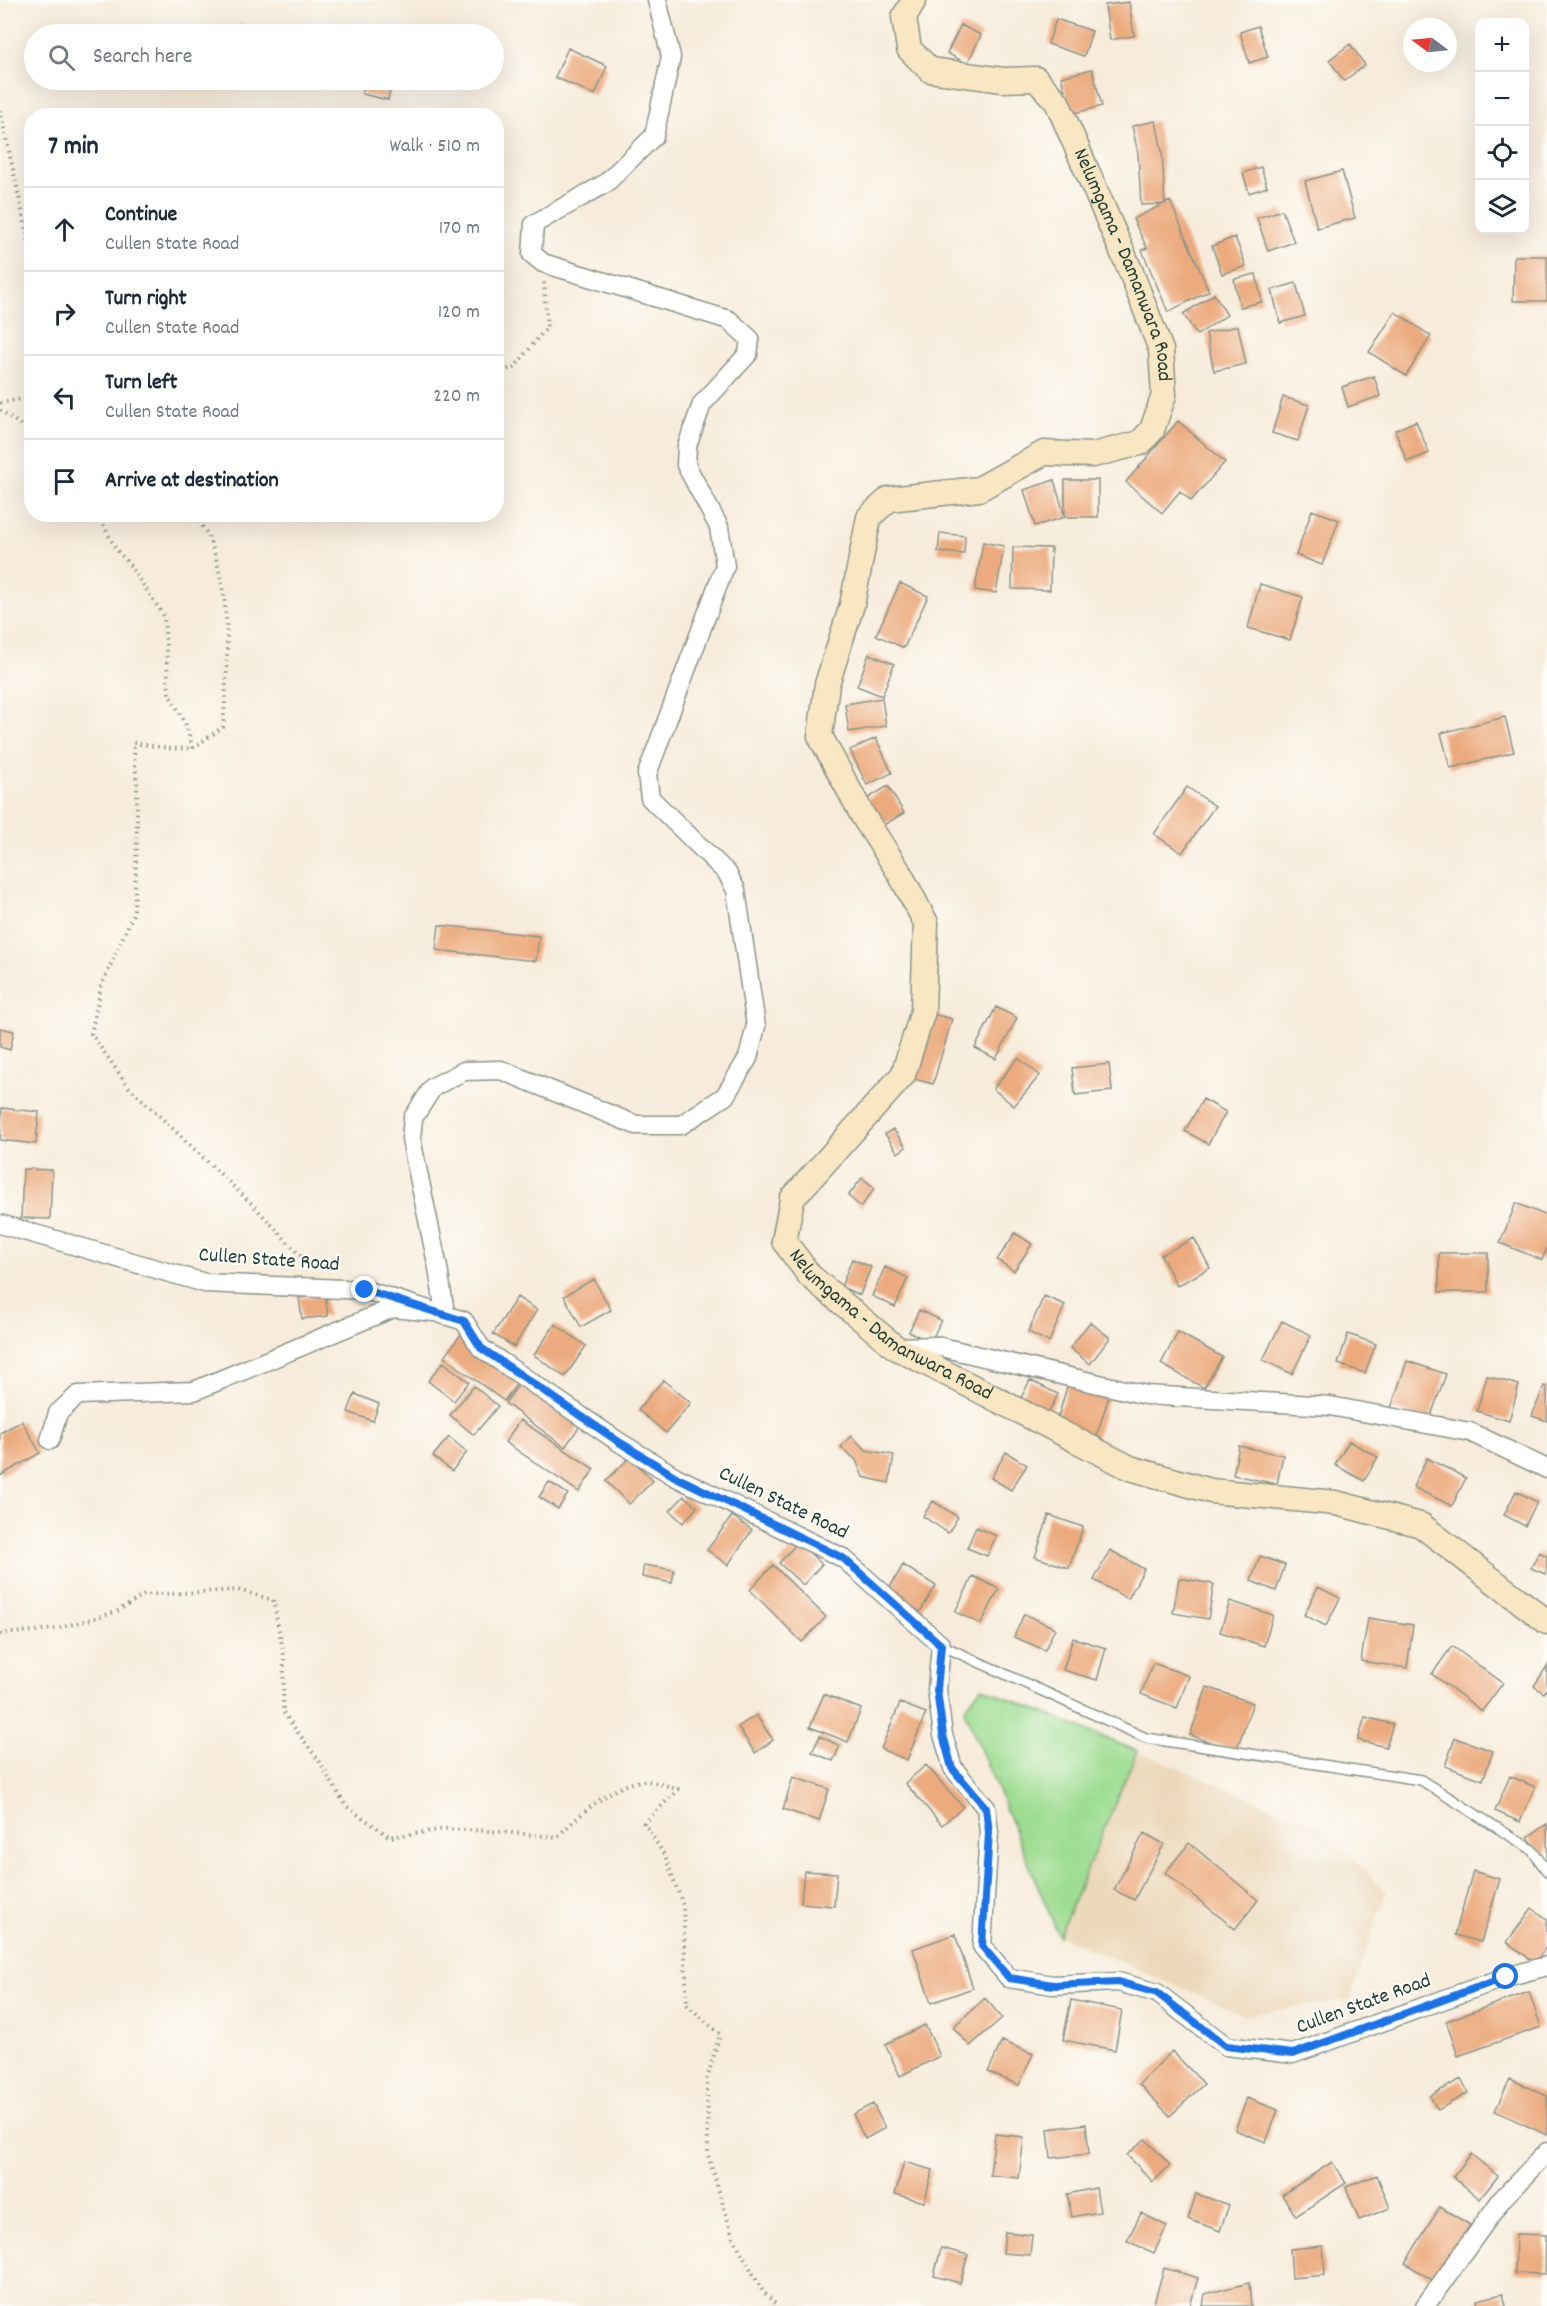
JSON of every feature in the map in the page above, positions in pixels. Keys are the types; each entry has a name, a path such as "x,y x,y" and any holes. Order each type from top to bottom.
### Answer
{"street":[{"path":"50,1440 58,1413 78,1395 194,1391 393,1308 445,1313 411,1139 413,1118 433,1087 464,1071 501,1070 636,1125 681,1125 725,1096 748,1058 756,1026 736,890 727,873 650,798 647,774 725,566 719,527 686,465 687,446 702,404 748,354 750,339 729,320 543,263 532,254 534,224 606,183 654,136 671,57 657,0"},
{"name":"Nelumgama - Damanwara Road","path":"914,0 904,17 909,49 930,70 1003,80 1036,79 1057,102 1131,272 1161,350 1164,396 1152,430 1140,443 1092,455 1044,453 979,489 889,499 869,517 852,605 827,684 820,736 862,816 899,872 926,923 923,1011 903,1075 792,1199 784,1241 810,1276 895,1347 1130,1468 1211,1491 1336,1503 1421,1525 1547,1622"},
{"name":"Cullen State Road","path":"0,1224 205,1284 365,1290 445,1313 464,1321 481,1348 628,1448 676,1477 843,1558 941,1645 937,1690 943,1735 952,1768 986,1808 989,1832 982,1946 1009,1978 1053,1985 1118,1982 1157,1993 1226,2046 1293,2054 1506,1977 1547,1966"},
{"path":"895,1347 937,1346 1146,1395 1330,1406 1458,1429 1470,1432 1547,1469"},
{"path":"1425,2306 1502,2199 1547,2152"}],"lane":[{"path":"941,1645 1146,1738 1421,1780 1531,1848 1547,1871"}],"path":[{"path":"0,110 24,220"},
{"path":"504,370 514,368 547,327 543,263"},
{"path":"0,403 24,398"},
{"path":"0,410 24,427"},
{"path":"102,522 114,548 129,564 164,616 170,694 185,722 193,748"},
{"path":"200,522 207,532 224,591 227,680 223,727 193,748 173,749 133,743 137,783 134,912 101,987 91,1034 129,1087 255,1207 331,1289"},
{"path":"0,1634 56,1629 116,1612 144,1595 238,1590 273,1600 284,1655 283,1712 319,1761 346,1806 390,1837 446,1829 557,1837 579,1817 619,1788 646,1781 679,1789 644,1823 665,1856 683,1905 687,2005 720,2034 706,2079 708,2155 733,2237 763,2292 778,2306"}],"shaded area":[{"path":"1137,1751 1323,1828 1386,1892 1350,1999 1245,2015 1059,1936"}],"green space":[{"path":"981,1687 1137,1751 1059,1936 964,1710"}],"building":[{"path":"1129,2 1134,36 1110,40 1105,5"},
{"path":"1056,19 1092,31 1084,56 1048,44"},
{"path":"961,25 981,35 967,64 947,53"},
{"path":"1258,26 1268,57 1249,63 1240,32"},
{"path":"1350,44 1365,65 1344,81 1329,60"},
{"path":"568,48 607,66 595,95 555,77"},
{"path":"1092,69 1102,106 1071,114 1061,77"},
{"path":"363,90 390,90 388,100 362,94"},
{"path":"1156,121 1162,152 1165,204 1141,205 1138,153 1132,126"},
{"path":"1261,167 1267,187 1249,193 1243,173"},
{"path":"1342,171 1355,218 1317,228 1305,181"},
{"path":"1170,201 1209,291 1168,312 1142,250 1147,248 1133,219"},
{"path":"1282,210 1294,242 1268,251 1257,218"},
{"path":"1235,237 1246,266 1222,274 1212,246"},
{"path":"1514,256 1547,256 1547,301 1513,301"},
{"path":"1256,274 1262,302 1240,307 1234,279"},
{"path":"1296,283 1305,316 1280,323 1272,290"},
{"path":"1214,294 1227,315 1197,335 1183,314"},
{"path":"1395,312 1431,336 1406,376 1369,352"},
{"path":"1238,326 1246,364 1214,371 1206,333"},
{"path":"1374,376 1380,396 1348,407 1342,387"},
{"path":"1283,397 1309,405 1298,441 1272,433"},
{"path":"1178,421 1225,462 1191,501 1180,491 1162,513 1126,482"},
{"path":"1416,421 1429,453 1407,462 1395,430"},
{"path":"1054,480 1065,517 1035,526 1024,490"},
{"path":"1065,480 1098,480 1098,517 1065,517"},
{"path":"1312,510 1339,520 1322,565 1296,555"},
{"path":"940,533 965,536 964,554 938,552"},
{"path":"983,542 1004,546 996,593 975,590"},
{"path":"1013,547 1051,548 1050,590 1012,589"},
{"path":"900,583 928,596 904,648 876,635"},
{"path":"1260,584 1303,597 1290,640 1248,628"},
{"path":"869,654 894,664 882,696 857,686"},
{"path":"882,698 886,726 849,732 845,704"},
{"path":"1505,717 1514,752 1450,768 1441,733"},
{"path":"876,738 892,773 867,785 850,750"},
{"path":"888,786 904,813 882,826 867,799"},
{"path":"1187,787 1215,806 1182,853 1154,834"},
{"path":"439,925 539,936 536,961 436,950"},
{"path":"996,1007 1017,1018 996,1059 975,1048"},
{"path":"933,1014 952,1019 933,1084 914,1079"},
{"path":"0,1028 14,1031 10,1050 0,1047"},
{"path":"1018,1058 1040,1075 1014,1106 993,1089"},
{"path":"1109,1064 1112,1091 1075,1095 1072,1068"},
{"path":"1203,1099 1226,1112 1208,1144 1185,1131"},
{"path":"2,1108 39,1112 36,1144 0,1140"},
{"path":"893,1129 906,1147 898,1153 885,1134"},
{"path":"23,1169 52,1170 50,1219 21,1218"},
{"path":"862,1178 875,1188 861,1207 848,1196"},
{"path":"1516,1203 1547,1216 1547,1248 1542,1260 1500,1243"},
{"path":"1015,1233 1032,1244 1014,1271 997,1260"},
{"path":"1194,1238 1210,1268 1177,1286 1161,1255"},
{"path":"1439,1253 1488,1253 1488,1292 1439,1292"},
{"path":"852,1259 871,1267 860,1295 841,1287"},
{"path":"885,1267 908,1278 895,1307 872,1296"},
{"path":"594,1279 611,1310 581,1327 564,1296"},
{"path":"325,1295 328,1316 302,1319 299,1298"},
{"path":"1044,1296 1065,1305 1049,1342 1028,1332"},
{"path":"517,1297 537,1310 514,1347 493,1334"},
{"path":"919,1310 941,1320 931,1342 909,1332"},
{"path":"1282,1321 1311,1335 1292,1374 1263,1360"},
{"path":"1090,1322 1110,1338 1090,1364 1070,1348"},
{"path":"555,1324 586,1346 565,1377 534,1355"},
{"path":"1178,1332 1222,1357 1204,1388 1161,1364"},
{"path":"462,1333 522,1377 504,1401 444,1357"},
{"path":"1348,1334 1376,1344 1365,1373 1338,1364"},
{"path":"1407,1361 1446,1374 1429,1421 1391,1408"},
{"path":"443,1362 469,1382 454,1401 428,1381"},
{"path":"1487,1376 1519,1385 1509,1421 1477,1411"},
{"path":"523,1379 582,1423 565,1447 505,1403"},
{"path":"663,1380 691,1403 666,1433 638,1410"},
{"path":"1030,1380 1058,1394 1047,1416 1019,1402"},
{"path":"1068,1383 1109,1396 1095,1441 1055,1428"},
{"path":"474,1386 498,1406 474,1435 450,1415"},
{"path":"1544,1386 1547,1387 1547,1421 1532,1416"},
{"path":"355,1394 379,1404 373,1421 348,1412"},
{"path":"520,1420 594,1469 579,1492 505,1442"},
{"path":"22,1421 40,1453 0,1476 0,1433"},
{"path":"851,1436 866,1450 894,1455 889,1483 863,1477 856,1460 841,1447"},
{"path":"449,1437 467,1452 452,1471 433,1456"},
{"path":"1349,1441 1378,1457 1364,1481 1335,1465"},
{"path":"1239,1446 1283,1455 1277,1484 1233,1475"},
{"path":"1006,1452 1027,1465 1011,1490 991,1478"},
{"path":"630,1457 653,1481 629,1504 606,1481"},
{"path":"1427,1458 1466,1478 1452,1506 1413,1487"},
{"path":"549,1482 568,1494 558,1509 539,1497"},
{"path":"1516,1491 1537,1502 1525,1526 1504,1515"},
{"path":"684,1496 697,1507 683,1523 670,1511"},
{"path":"933,1501 958,1517 948,1533 923,1516"},
{"path":"1049,1515 1083,1527 1069,1568 1035,1557"},
{"path":"732,1516 752,1530 728,1565 707,1550"},
{"path":"976,1527 996,1536 987,1556 967,1548"},
{"path":"798,1542 822,1564 803,1585 779,1563"},
{"path":"1110,1550 1144,1569 1128,1599 1094,1580"},
{"path":"1539,1552 1547,1556 1545,1574 1531,1568"},
{"path":"1260,1556 1285,1565 1276,1591 1251,1581"},
{"path":"644,1565 674,1570 672,1583 642,1577"},
{"path":"773,1565 826,1617 802,1642 750,1590"},
{"path":"903,1565 936,1586 920,1612 887,1592"},
{"path":"973,1576 999,1589 981,1624 955,1612"},
{"path":"1179,1578 1214,1584 1208,1619 1173,1613"},
{"path":"1318,1587 1340,1598 1326,1626 1304,1615"},
{"path":"1230,1601 1273,1615 1264,1646 1220,1632"},
{"path":"1024,1614 1055,1628 1045,1650 1014,1637"},
{"path":"1368,1618 1413,1625 1407,1668 1361,1661"},
{"path":"1073,1638 1106,1648 1097,1680 1063,1670"},
{"path":"1452,1646 1503,1683 1482,1711 1432,1674"},
{"path":"1153,1663 1189,1676 1177,1708 1141,1694"},
{"path":"1547,1666 1547,1689 1544,1693 1534,1686"},
{"path":"1207,1687 1253,1703 1236,1751 1190,1735"},
{"path":"824,1694 861,1709 848,1742 810,1727"},
{"path":"900,1703 926,1713 907,1760 881,1749"},
{"path":"756,1715 773,1740 755,1753 738,1727"},
{"path":"1365,1717 1393,1724 1386,1747 1358,1740"},
{"path":"820,1736 840,1746 833,1761 812,1752"},
{"path":"1455,1738 1493,1751 1483,1780 1445,1766"},
{"path":"926,1765 963,1807 942,1825 905,1783"},
{"path":"1510,1776 1535,1787 1520,1822 1495,1811"},
{"path":"793,1777 829,1789 819,1821 783,1809"},
{"path":"1547,1824 1547,1866 1528,1837"},
{"path":"1144,1833 1164,1844 1134,1900 1114,1890"},
{"path":"1189,1843 1258,1900 1235,1929 1165,1873"},
{"path":"804,1871 837,1873 834,1906 801,1903"},
{"path":"1473,1871 1500,1879 1481,1942 1455,1935"},
{"path":"1532,1908 1547,1919 1547,1946 1535,1963 1507,1942"},
{"path":"955,1934 973,1988 931,2003 913,1949"},
{"path":"1529,1992 1541,2027 1458,2056 1446,2021"},
{"path":"985,1998 1002,2018 970,2046 953,2027"},
{"path":"1071,2000 1122,2010 1115,2050 1063,2040"},
{"path":"925,2025 940,2056 900,2076 885,2044"},
{"path":"1002,2041 1033,2054 1019,2085 988,2072"},
{"path":"1172,2051 1204,2084 1170,2116 1139,2084"},
{"path":"1461,2079 1468,2093 1438,2110 1430,2096"},
{"path":"1510,2079 1547,2096 1547,2135 1495,2111"},
{"path":"1247,2098 1278,2110 1266,2142 1235,2130"},
{"path":"873,2104 885,2128 865,2139 853,2114"},
{"path":"1086,2124 1089,2154 1051,2158 1048,2129"},
{"path":"995,2134 1024,2137 1019,2178 990,2175"},
{"path":"1145,2139 1170,2165 1153,2182 1127,2155"},
{"path":"1471,2154 1498,2176 1480,2199 1453,2177"},
{"path":"904,2162 933,2170 924,2202 895,2194"},
{"path":"1332,2162 1346,2183 1296,2216 1282,2195"},
{"path":"1377,2175 1390,2208 1359,2220 1346,2187"},
{"path":"1096,2188 1100,2212 1072,2217 1067,2194"},
{"path":"1196,2194 1229,2205 1220,2231 1188,2219"},
{"path":"1440,2207 1470,2225 1435,2282 1405,2263"},
{"path":"1141,2213 1167,2226 1154,2253 1127,2241"},
{"path":"1005,2232 1032,2235 1030,2255 1003,2253"},
{"path":"1516,2234 1546,2235 1545,2274 1515,2273"},
{"path":"1323,2246 1325,2275 1292,2278 1290,2249"},
{"path":"941,2248 968,2255 960,2283 934,2276"},
{"path":"1164,2268 1198,2278 1190,2306 1162,2306 1154,2303"},
{"path":"1249,2283 1251,2306 1203,2306 1205,2294"},
{"path":"1503,2294 1506,2306 1478,2306 1477,2300"}],"route":[{"path":"365,1290 445,1313 464,1321 481,1348 619,1442 676,1477 843,1558 941,1645 937,1690 943,1735 952,1768 986,1808 989,1832 982,1946 1009,1978 1053,1985 1118,1982 1157,1993 1226,2046 1293,2054 1506,1977"}]}
